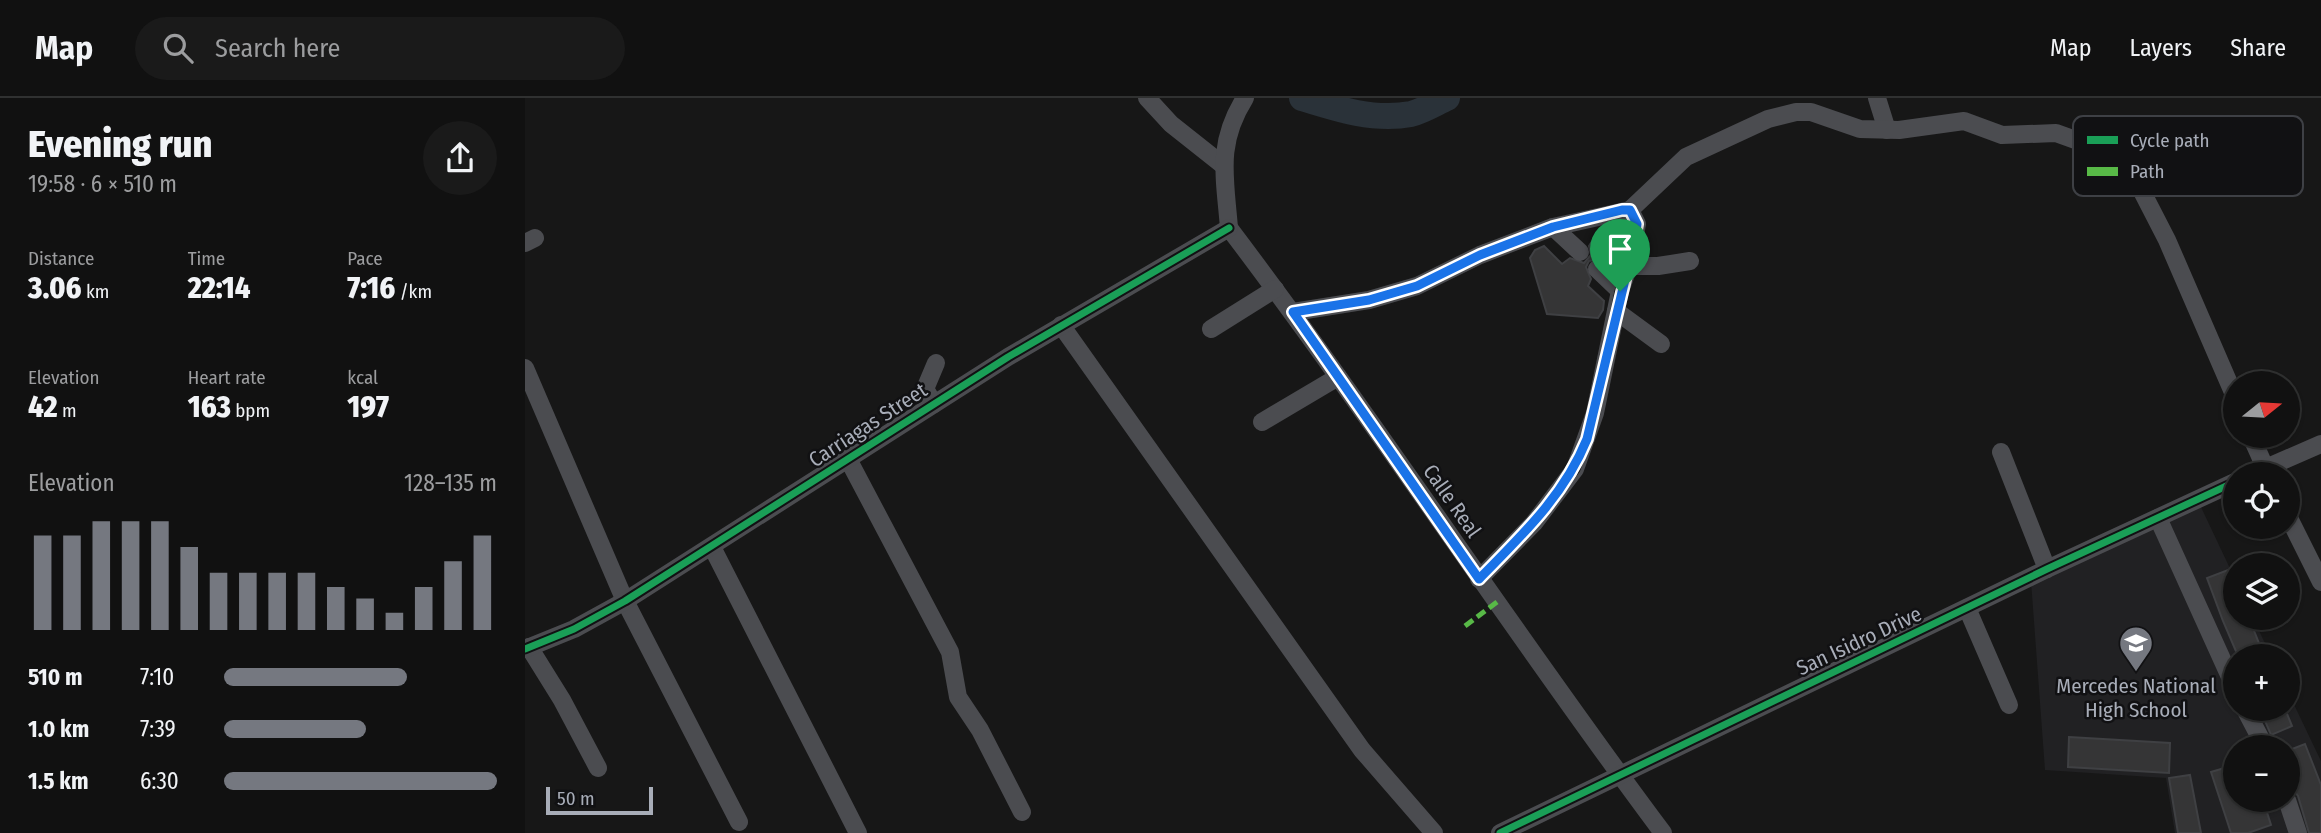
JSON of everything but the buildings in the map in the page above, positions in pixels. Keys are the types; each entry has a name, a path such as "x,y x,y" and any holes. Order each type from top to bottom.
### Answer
{"street":[{"path":"1147,98 1171,124 1224,166"},
{"path":"1229,228 1224,166 1226,134 1245,98"},
{"path":"1877,98 1887,130"},
{"path":"1293,312 1369,300 1417,286 1480,255 1553,227 1630,210 1686,157 1768,119 1796,111 1811,112 1860,129 1887,130 1964,121 2003,135 2056,133 2073,139"},
{"path":"2144,196 2167,240 2224,371"},
{"path":"1479,579 1534,523 1575,470 1595,413 1620,291 1629,266 1637,224 1630,210"},
{"path":"1553,227 1580,253"},
{"name":"Calle Real","path":"1229,228 1293,312 1479,579 1663,833"},
{"name":"Carriagas Street","path":"527,648 574,629 625,601 1061,325 1229,228"},
{"path":"1629,266 1658,266 1690,261"},
{"path":"1597,269 1620,291"},
{"path":"1211,329 1275,289"},
{"path":"1616,311 1661,344"},
{"path":"1061,325 1362,750 1434,833"},
{"path":"934,404 925,389 936,363"},
{"path":"525,368 625,601 739,822"},
{"path":"1262,422 1338,377"},
{"path":"2283,462 2321,444"},
{"path":"2001,452 2047,569"},
{"path":"848,459 950,652 958,697 980,730 1022,812"},
{"name":"San Isidro Drive","path":"1500,833 2047,569 2223,488"},
{"path":"2158,518 2223,662"},
{"path":"2300,539 2321,582"},
{"path":"712,547 858,833"},
{"path":"1967,608 2009,705"},
{"path":"527,648 562,700 598,768"},
{"path":"2291,812 2298,833"}],"shaded area":[{"name":"Mercedes National High School","path":"2200,505 2223,554 2223,630 2259,630 2265,644 2223,644 2223,721 2300,721 2300,717 2321,761 2321,833 2175,833 2166,778 2045,770 2031,581"}],"waterway":[{"path":"1302,98 1342,110 1383,116 1411,114 1447,98"}],"marked path":[{"path":"1465,626 1497,602"}],"cycle path":[{"path":"1293,312 1369,300 1417,286 1480,255 1553,227 1630,210 1637,224 1629,266 1620,291 1595,413 1575,469 1534,523 1479,579"},
{"path":"525,649 574,629 625,601 1008,357 1229,228"},
{"path":"1500,833 2047,569 2223,488"}],"place":[{"name":"Mercedes National High School","path":"2136,673"}],"route":[{"path":"1630,210 1637,224 1629,266 1620,291 1595,413 1575,470 1534,523 1479,579 1293,312 1369,300 1417,286 1480,255 1553,227 1630,210"}]}
